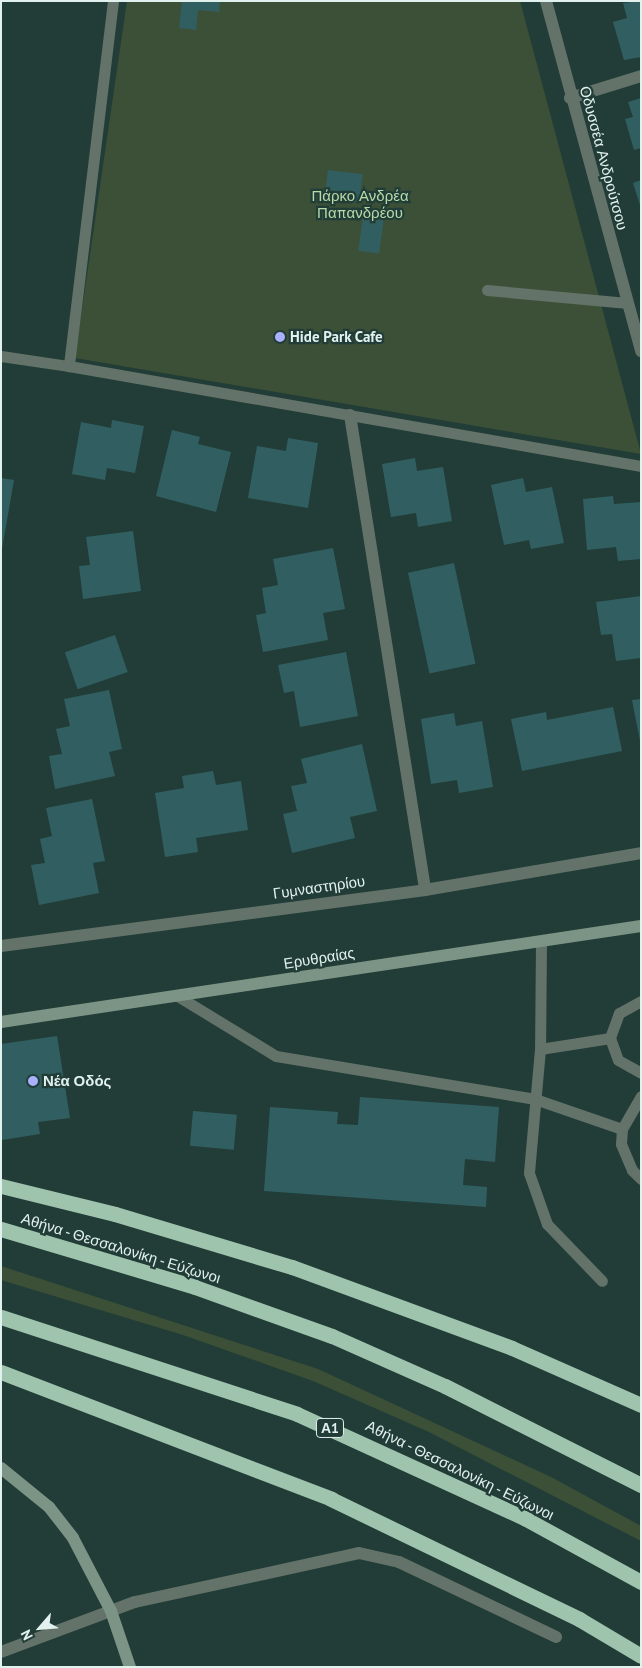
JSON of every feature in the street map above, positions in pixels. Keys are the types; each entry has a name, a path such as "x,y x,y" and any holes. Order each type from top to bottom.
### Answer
{"highway":[{"path":"1,1186 115,1214 292,1267 512,1348 641,1405"},
{"name":"Αθήνα - Θεσσαλονίκη - Εύζωνοι","path":"1,1229 195,1287 332,1336 506,1415 641,1485"},
{"name":"Αθήνα - Θεσσαλονίκη - Εύζωνοι","path":"1,1316 297,1414 526,1519 641,1582"},
{"path":"1,1372 331,1499 579,1619 641,1656"}],"main road":[{"name":"Ερυθραίας","path":"1,1022 641,926"},
{"path":"1,1468 49,1507 73,1538 111,1611 130,1667"}],"street":[{"name":"Οδυσσέα Ανδρούτσου","path":"546,1 570,98 641,351"},
{"path":"570,98 641,76"},
{"path":"350,415 425,890"},
{"name":"Γυμναστηρίου","path":"1,946 425,890 641,853"},
{"path":"1,1652 111,1611 161,1595 324,1560 379,1554 556,1637"}],"lane":[{"path":"69,366 113,1"},
{"path":"487,290 627,303"},
{"path":"1,356 69,366 641,466"},
{"path":"541,942 540,1050 528,1159 532,1188 547,1224 602,1281"},
{"path":"176,995 276,1056 534,1099 622,1129"},
{"path":"641,1001 619,1013 610,1038 618,1060 641,1073"},
{"path":"540,1050 610,1038"},
{"path":"641,1096 622,1129 626,1158 641,1178"}],"green space":[{"name":"Πάρκο Ανδρέα Παπανδρέου","path":"127,1 520,1 641,454 75,358"},
{"path":"1,1266 318,1369 551,1477 641,1526 641,1541 429,1432 313,1381 183,1335 1,1280"}],"building":[{"path":"182,1 220,1 219,12 198,10 196,30 179,28"},
{"path":"641,1 641,57 624,60 613,22 627,18 623,3"},
{"path":"641,98 641,148 634,150 625,119 633,117 628,102"},
{"path":"328,170 363,174 359,203 324,199"},
{"path":"641,180 641,205 640,205 633,183"},
{"path":"363,217 384,220 379,254 358,251"},
{"path":"112,420 144,426 135,473 107,468 105,480 72,474 81,422 111,428"},
{"path":"172,430 200,437 198,444 231,452 216,512 156,496"},
{"path":"288,438 318,443 308,508 248,498 257,446 286,451"},
{"path":"415,458 417,471 443,467 452,521 418,527 416,513 391,517 382,464"},
{"path":"1,478 14,480 2,549 1,549"},
{"path":"523,478 526,492 552,487 564,543 531,549 529,540 504,545 491,485"},
{"path":"613,496 614,504 641,502 641,559 618,561 616,547 587,550 583,499"},
{"path":"133,531 141,591 83,599 79,566 90,565 86,537"},
{"path":"333,548 345,609 323,613 328,640 263,652 256,615 266,613 262,588 278,585 273,559"},
{"path":"454,563 475,664 429,674 408,573"},
{"path":"641,596 641,658 616,661 612,634 601,635 596,602"},
{"path":"115,635 128,672 78,689 65,652"},
{"path":"346,652 358,716 300,727 294,691 284,693 278,665"},
{"path":"109,690 122,749 109,752 115,776 55,789 49,756 62,754 56,729 70,726 64,699"},
{"path":"641,699 641,741 640,741 632,700"},
{"path":"613,707 622,751 522,771 511,719 546,712 547,720"},
{"path":"454,713 456,726 482,721 493,787 459,793 457,780 431,784 421,719"},
{"path":"362,744 377,811 350,817 355,838 292,853 283,814 297,811 291,786 307,783 301,759"},
{"path":"213,771 216,785 241,781 248,830 196,838 198,852 165,857 155,793 184,788 182,776"},
{"path":"92,799 105,861 93,863 99,893 39,905 31,865 45,863 40,839 52,836 46,808"},
{"name":"Νέα Οδός","path":"57,1036 70,1118 38,1122 40,1134 2,1140 1,1044"},
{"path":"360,1097 499,1107 495,1162 465,1159 463,1185 487,1187 486,1207 264,1191 270,1107 338,1112 337,1124 358,1125"},
{"path":"193,1111 237,1115 234,1150 190,1146"}],"place":[{"name":"Hide Park Cafe","path":"280,337"},
{"name":"Νέα Οδός","path":"33,1081"}]}
